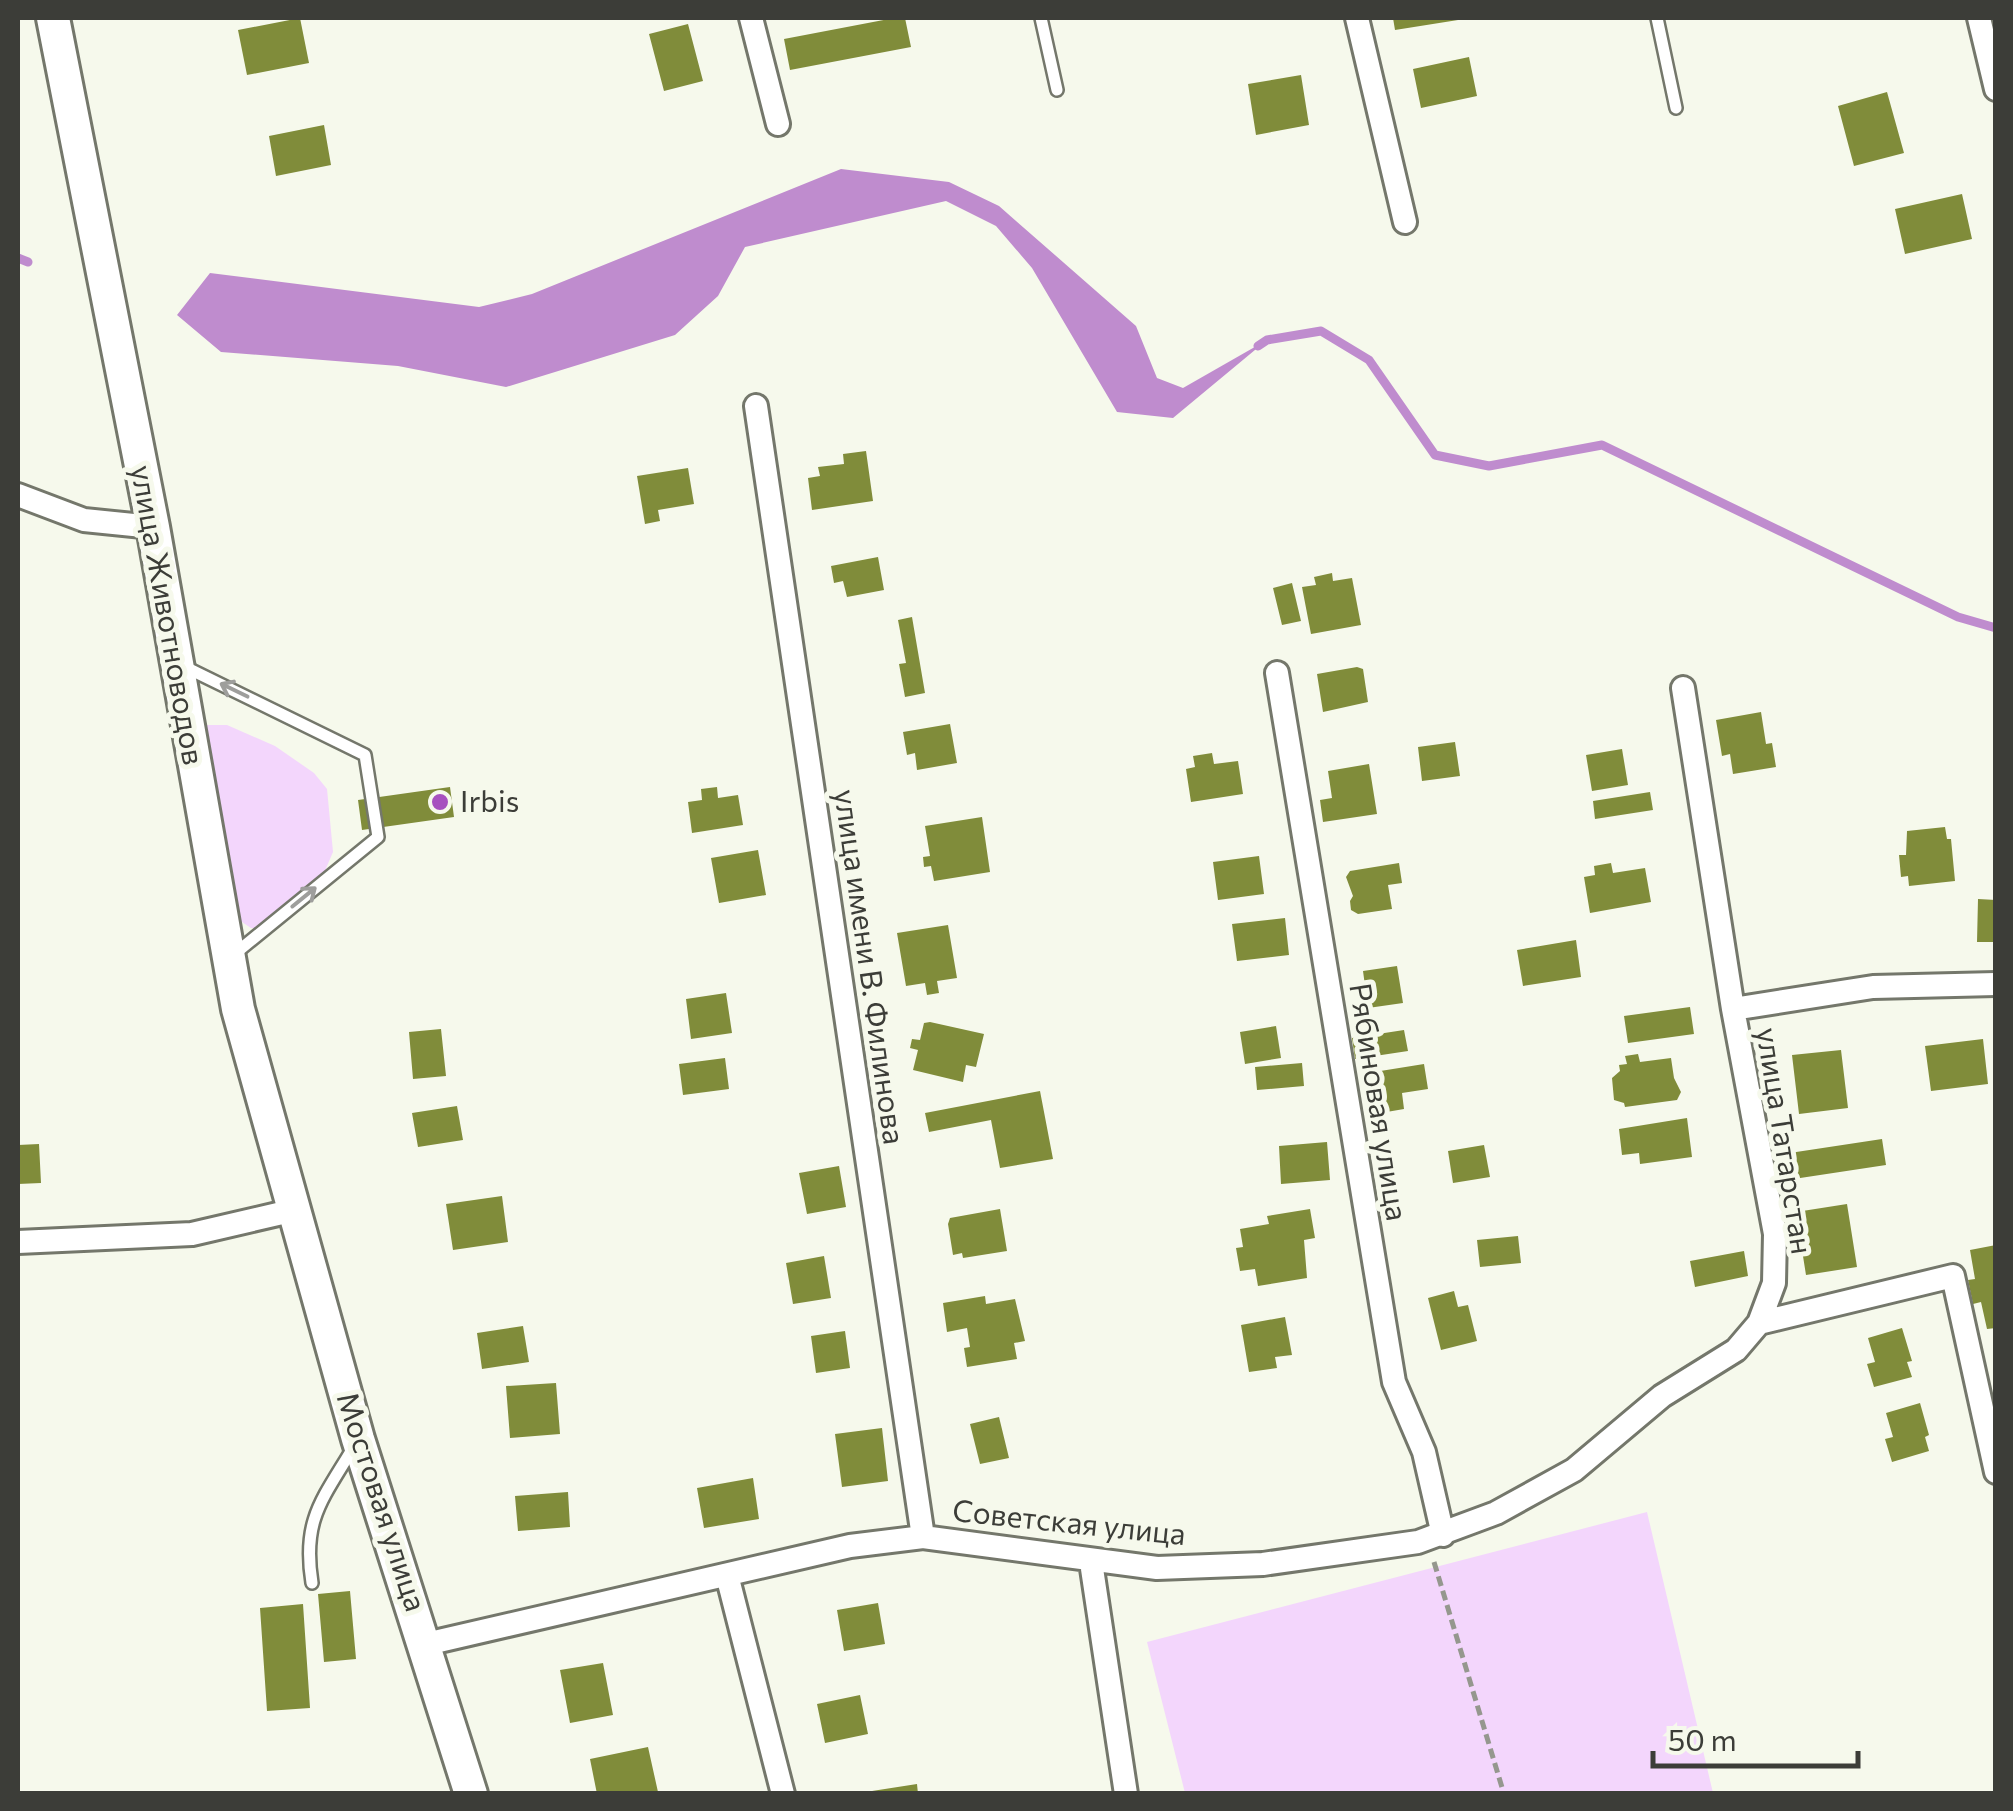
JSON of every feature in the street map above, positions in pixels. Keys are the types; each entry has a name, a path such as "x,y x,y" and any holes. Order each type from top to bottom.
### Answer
{"main road":[{"name":"улица Животноводов","path":"53,18 153,527 238,1009 296,1210"},
{"name":"Мостовая улица","path":"296,1210 358,1439 471,1794"}],"street":[{"path":"751,18 778,124"},
{"path":"1357,18 1405,222"},
{"path":"1979,18 1996,89"},
{"name":"улица имени В. Филинова","path":"756,406 923,1538"},
{"path":"18,496 84,520 153,527"},
{"name":"Рябиновая улица","path":"1277,673 1394,1382 1424,1452 1443,1535"},
{"name":"улица Татарстан","path":"1682,688 1775,1234 1774,1283 1758,1324"},
{"path":"1734,1010 1873,987 1996,984"},
{"path":"18,1242 192,1234 296,1210"},
{"path":"1758,1324 1953,1276 1996,1472"},
{"name":"Советская улица","path":"426,1644 850,1546 923,1538 1157,1568 1262,1564 1418,1542 1496,1512 1574,1470 1662,1396 1736,1350 1758,1324"},
{"path":"1090,1562 1126,1794"},
{"path":"726,1575 782,1794"}],"lane":[{"path":"1041,18 1057,90"},
{"path":"1656,18 1676,108"},
{"path":"177,662 365,755 378,838 229,958"},
{"path":"312,1582 307,1549 316,1510 358,1439"}],"path":[{"path":"1418,1542 1438,1566 1504,1794"}],"shaded area":[{"path":"841,169 949,182 999,206 1136,326 1157,378 1183,388 1267,340 1173,418 1117,412 1032,268 996,226 946,201 745,247 718,296 675,335 506,387 398,366 221,352 177,315 210,273 479,307 532,294"},
{"path":"200,725 227,725 275,746 314,773 327,789 333,852 321,880 266,928 251,928 236,918"},
{"path":"1647,1512 1713,1793 1185,1793 1147,1642"}],"building":[{"path":"300,18 309,63 247,75 238,30"},
{"path":"905,18 911,47 790,70 784,39"},
{"path":"1393,18 1457,18 1458,20 1395,30"},
{"path":"688,24 703,81 664,91 649,34"},
{"path":"1469,57 1477,96 1421,108 1413,69"},
{"path":"1301,75 1309,125 1256,135 1248,84"},
{"path":"1887,92 1904,153 1854,166 1838,106"},
{"path":"324,125 331,165 276,176 269,136"},
{"path":"1962,194 1972,239 1905,254 1895,209"},
{"path":"866,451 873,501 812,510 808,478 820,476 818,467 844,464 843,454"},
{"path":"688,468 694,504 658,510 660,521 645,524 637,476"},
{"path":"878,557 884,590 847,597 843,581 834,583 831,566"},
{"path":"1332,573 1333,581 1352,578 1361,625 1311,634 1302,587 1316,585 1314,577"},
{"path":"1292,583 1301,621 1282,625 1273,588"},
{"path":"912,617 925,693 905,697 899,664 906,663 898,620"},
{"path":"1363,669 1368,702 1323,712 1317,674"},
{"path":"1761,712 1766,744 1772,743 1776,767 1733,774 1730,754 1722,756 1716,720"},
{"path":"950,724 957,763 917,770 915,753 907,755 903,732"},
{"path":"1455,742 1460,776 1422,781 1418,747"},
{"path":"1622,749 1628,785 1592,791 1586,755"},
{"path":"1212,753 1214,764 1238,761 1243,794 1191,802 1186,769 1195,767 1193,756"},
{"path":"1369,764 1377,814 1323,822 1320,800 1332,798 1328,771"},
{"path":"450,787 454,817 362,830 358,800"},
{"path":"717,787 718,798 738,795 743,825 692,833 688,802 702,800 701,789"},
{"path":"1650,792 1653,810 1595,819 1593,801"},
{"path":"982,817 990,872 934,881 931,866 924,867 923,857 930,856 925,826"},
{"path":"1945,827 1947,839 1951,839 1955,881 1909,886 1908,876 1901,877 1899,855 1906,855 1907,831"},
{"path":"758,850 766,895 719,903 711,858"},
{"path":"1259,856 1264,894 1218,900 1213,862"},
{"path":"1399,863 1402,883 1388,885 1392,909 1358,914 1351,910 1353,896 1346,877 1350,871"},
{"path":"1611,863 1613,873 1645,868 1651,902 1590,913 1584,877 1595,875 1594,866"},
{"path":"1978,899 1996,900 1996,942 1977,942"},
{"path":"1285,918 1289,955 1237,961 1232,924"},
{"path":"948,925 957,978 937,981 939,993 927,995 925,983 906,986 897,933"},
{"path":"1576,940 1581,977 1523,986 1517,950"},
{"path":"1397,966 1403,1003 1368,1008 1363,971"},
{"path":"726,993 732,1033 691,1039 686,999"},
{"path":"1690,1007 1694,1034 1628,1043 1624,1016"},
{"path":"924,1023 984,1034 976,1067 966,1065 963,1082 913,1070 918,1050 910,1048 912,1039 920,1040"},
{"path":"1276,1026 1281,1058 1245,1064 1240,1032"},
{"path":"441,1029 446,1076 413,1079 409,1032"},
{"path":"1404,1030 1408,1051 1355,1059 1352,1038"},
{"path":"1983,1039 1988,1084 1931,1091 1925,1046"},
{"path":"1841,1050 1848,1108 1799,1114 1792,1055"},
{"path":"1638,1054 1640,1062 1671,1058 1681,1092 1677,1100 1625,1107 1614,1100 1612,1078 1620,1071 1619,1065 1627,1064 1625,1056"},
{"path":"725,1058 729,1089 683,1095 679,1064"},
{"path":"1302,1063 1304,1086 1257,1090 1255,1067"},
{"path":"1424,1064 1428,1089 1402,1093 1404,1109 1375,1114 1368,1073"},
{"path":"1040,1091 1053,1159 1000,1168 991,1120 929,1132 925,1113"},
{"path":"457,1106 463,1140 418,1147 412,1113"},
{"path":"1687,1118 1692,1157 1640,1164 1639,1153 1622,1155 1619,1129"},
{"path":"1882,1139 1886,1165 1787,1180 1783,1154"},
{"path":"1327,1142 1330,1180 1281,1184 1279,1146"},
{"path":"39,1144 41,1183 18,1184 18,1145"},
{"path":"1484,1145 1490,1177 1453,1183 1448,1151"},
{"path":"839,1166 846,1207 807,1214 799,1173"},
{"path":"502,1196 508,1242 453,1250 446,1204"},
{"path":"1847,1204 1857,1267 1806,1275 1796,1212"},
{"path":"1000,1209 1007,1251 963,1258 962,1253 953,1255 950,1218"},
{"path":"1310,1209 1315,1238 1304,1240 1307,1278 1258,1286 1255,1269 1240,1271 1236,1248 1243,1247 1240,1229 1269,1224 1267,1216"},
{"path":"1518,1236 1521,1263 1480,1267 1477,1240"},
{"path":"1996,1245 1996,1328 1987,1329 1981,1302 1973,1304 1968,1280 1975,1279 1970,1250"},
{"path":"1744,1251 1748,1276 1695,1287 1690,1261"},
{"path":"824,1256 831,1298 793,1304 786,1263"},
{"path":"1454,1291 1458,1307 1468,1305 1477,1341 1441,1350 1428,1298"},
{"path":"985,1296 986,1304 1015,1299 1025,1341 1014,1343 1017,1359 967,1367 967,1328 947,1332 943,1303"},
{"path":"1285,1317 1292,1355 1275,1357 1277,1368 1249,1372 1241,1325"},
{"path":"523,1326 529,1362 482,1369 477,1333"},
{"path":"1902,1328 1912,1361 1907,1362 1912,1377 1874,1387 1867,1364 1875,1362 1868,1338"},
{"path":"845,1331 850,1368 816,1373 811,1336"},
{"path":"556,1383 560,1434 510,1438 506,1386"},
{"path":"1920,1403 1929,1451 1892,1462 1885,1439 1893,1437 1886,1413"},
{"path":"999,1417 1009,1458 980,1464 970,1424"},
{"path":"882,1428 888,1481 842,1487 835,1434"},
{"path":"753,1478 759,1519 704,1528 697,1488"},
{"path":"568,1492 570,1527 518,1531 515,1496"},
{"path":"350,1591 356,1659 324,1662 318,1594"},
{"path":"878,1603 885,1644 844,1651 837,1610"},
{"path":"303,1604 310,1708 267,1711 260,1608"},
{"path":"603,1663 613,1715 570,1723 560,1670"},
{"path":"860,1695 868,1734 825,1743 817,1704"},
{"path":"648,1747 658,1792 597,1794 590,1759"},
{"path":"917,1784 918,1794 872,1794 872,1791"}],"waterway":[{"path":"18,258 28,262"},
{"path":"1258,346 1267,340 1321,331 1369,360 1435,455 1489,466 1602,445 1958,617 1996,628"}],"place":[{"name":"Irbis","path":"440,802"}]}
